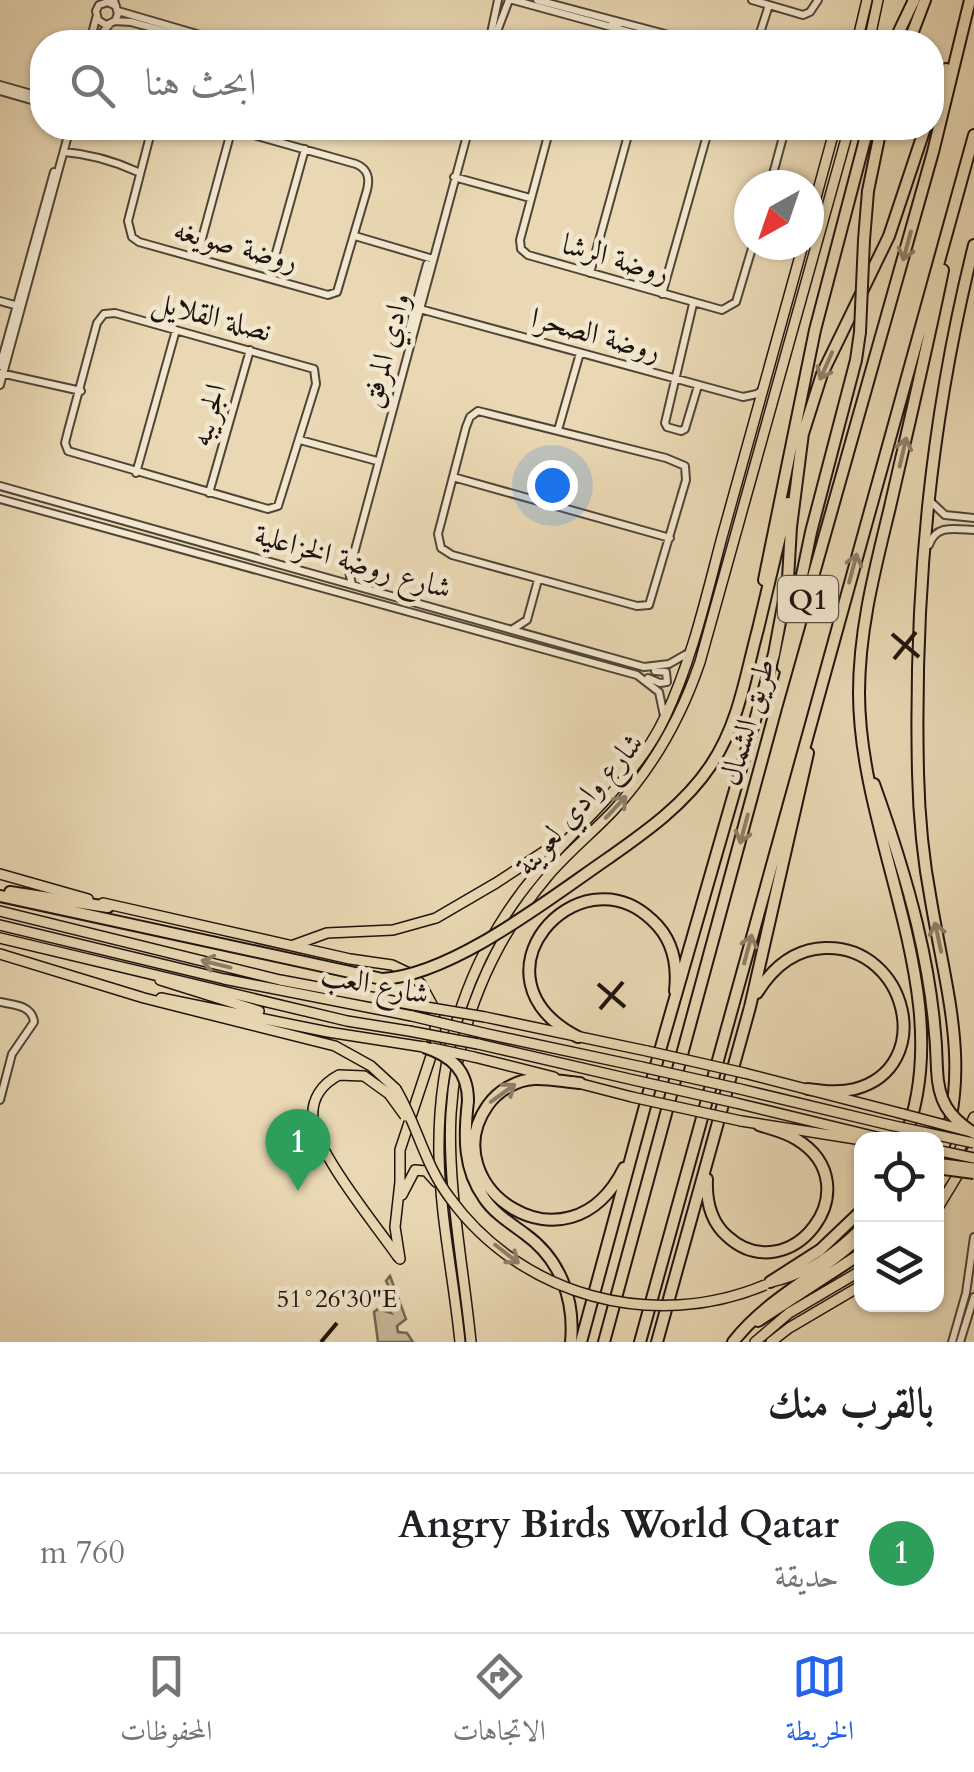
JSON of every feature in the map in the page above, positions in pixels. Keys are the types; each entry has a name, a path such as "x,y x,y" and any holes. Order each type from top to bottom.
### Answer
{"highway":[{"path":"900,30 914,0"},
{"path":"914,30 925,0"},
{"name":"طريق الشمال","path":"944,103 970,0"},
{"path":"944,77 957,45"},
{"name":"طريق الشمال","path":"640,1342 974,134"},
{"path":"758,628 765,572 803,382 865,140"},
{"path":"781,693 793,612 856,360 870,174 878,140"},
{"path":"0,893 382,979 416,975 446,962 610,858 665,816 710,766 739,710 803,432 822,374 888,236 921,140"},
{"name":"طريق الشمال","path":"604,1342 936,140"},
{"path":"906,1132 920,1084 922,1020 873,808 859,699 864,618 960,186"},
{"path":"944,1149 954,1125 962,1065 959,1030 930,901 922,834 921,565 948,359 974,245"},
{"path":"581,1342 774,654 788,579 790,527 803,432"},
{"path":"657,1342 750,1007 799,804 811,722"},
{"path":"865,760 917,922 932,997 940,1094 948,1112 974,1133"},
{"path":"0,893 108,907"},
{"path":"578,1037 541,1010 528,974 531,952 541,932 561,913 578,904 620,902 640,910 657,924 676,963 673,1006"},
{"path":"750,1007 780,964 815,948 858,954 888,978 899,999 903,1020 902,1041 894,1060 879,1077 860,1088 808,1089"},
{"path":"424,1047 454,1063 466,1082 466,1153 477,1188 497,1213 538,1244 559,1272 572,1313 571,1342"},
{"path":"580,1084 526,1080 504,1089 485,1109 476,1131 476,1154 483,1177 500,1200 520,1213 539,1218 560,1220 586,1212 612,1190 637,1139"},
{"path":"709,1154 707,1201 725,1235 753,1250 796,1244 810,1233 823,1212 827,1194 824,1173 814,1154 799,1140 759,1125"},
{"path":"944,1167 974,1170"},
{"path":"767,1284 820,1250 854,1218"},
{"path":"734,1342 766,1306 838,1256 854,1239"},
{"path":"734,1342 785,1300 854,1258"}],"main road":[{"path":"859,30 867,0"},
{"path":"872,30 878,0"},
{"path":"824,170 832,140"},
{"name":"شارع وادي لعوينة","path":"471,1342 451,1125 456,1072 471,1009 491,962 526,904 559,863 634,787 661,749 684,704 700,662 843,140"},
{"name":"شارع وادي لعوينة","path":"460,1342 439,1156 442,1090 453,1034 483,952 512,906 578,826 626,776 664,720 690,651 799,260"},
{"path":"294,945 328,934 393,930 436,918 542,854 578,826"},
{"path":"0,874 108,907 400,968 416,979 430,998 436,1041 402,1136 395,1227 400,1259 332,1160 313,1122 320,1091 339,1076 364,1076 392,1091"},
{"path":"0,911 280,980 486,1017 744,1073 974,1133"},
{"name":"شارع العب","path":"0,925 224,979 642,1066 974,1145"},
{"name":"شارع العب","path":"0,938 330,1017 478,1044 856,1132"},
{"path":"0,954 144,998 334,1046 371,1066 410,1122 434,1176 469,1221 516,1262 550,1282 604,1300 657,1306 705,1302 794,1276 854,1236"},
{"path":"131,968 263,1012 275,1020"},
{"path":"144,998 188,1001 474,1056 740,1122 854,1139"},
{"path":"944,1177 974,1118"},
{"path":"944,1197 974,1145"},
{"path":"944,1152 974,1158"},
{"path":"398,1206 409,1177 419,1169 429,1173 442,1195"},
{"path":"756,1342 789,1314 854,1275"},
{"path":"771,1342 854,1290"}],"street":[{"path":"493,30 498,0"},
{"path":"497,30 511,0 639,30"},
{"path":"537,0 630,30"},
{"path":"752,0 807,14 818,0"},
{"path":"94,30 96,11 102,2 188,30"},
{"path":"761,30 769,5"},
{"path":"105,30 112,23 116,6"},
{"path":"96,17 160,30"},
{"path":"614,30 615,25"},
{"path":"0,88 30,97"},
{"path":"0,385 65,140"},
{"name":"روضة صويغه","path":"148,140 139,168 129,234 139,242 334,294 342,283 355,236 368,183 365,170 273,140"},
{"path":"197,257 227,140"},
{"name":"وادي المرفق","path":"336,580 346,570 464,140"},
{"name":"روضة الرشا","path":"547,140 520,240 521,250 528,255 722,310 734,305 748,260"},
{"path":"590,274 627,140"},
{"path":"662,294 706,140"},
{"path":"774,170 782,140"},
{"path":"63,147 139,168"},
{"path":"269,278 305,149"},
{"path":"453,176 530,198"},
{"path":"355,236 431,258"},
{"path":"0,301 19,306"},
{"name":"روضة الرشا","path":"693,304 665,423 680,431 685,428 697,389"},
{"name":"روضة الصحرا","path":"417,310 742,398 764,388"},
{"name":"نصلة القلايل","path":"116,313 250,350 308,365 316,372 316,384 282,502 275,508 136,473 73,455 66,449 97,323 104,314 116,313"},
{"path":"136,473 176,330"},
{"name":"الجريبه","path":"210,493 250,350"},
{"path":"558,430 579,355"},
{"path":"1,371 80,391"},
{"name":"روضة الصحرا","path":"675,381 742,401 756,416"},
{"path":"475,412 558,430 685,466 686,480 654,598 645,606 452,556 441,548 438,534 467,424 475,412"},
{"path":"300,440 376,461"},
{"name":"وادي المرفق","path":"353,585 349,572 376,461"},
{"path":"453,477 670,538"},
{"name":"شارع روضة الخزاعلية","path":"0,486 638,665 663,666 690,651"},
{"path":"929,487 931,502 938,512 974,518"},
{"name":"شارع روضة الخزاعلية","path":"0,499 637,676"},
{"path":"919,666 930,539 945,528 974,530"},
{"path":"512,629 522,625 528,616 538,580"},
{"path":"528,616 536,636"},
{"path":"637,676 663,684 668,679 666,672 638,665"},
{"path":"637,676 659,692 664,720"},
{"path":"0,1002 27,1009 34,1022 12,1054 0,1100"},
{"path":"952,1342 966,1293 974,1237"},
{"path":"960,1342 974,1297"}],"shaded area":[{"path":"390,1276 406,1319 397,1326 398,1332 407,1333 413,1342 378,1342 374,1312 378,1309 391,1313 386,1306 393,1295 386,1281"}],"place":[{"name":"Angry Birds World Qatar","path":"298,1191"}]}
